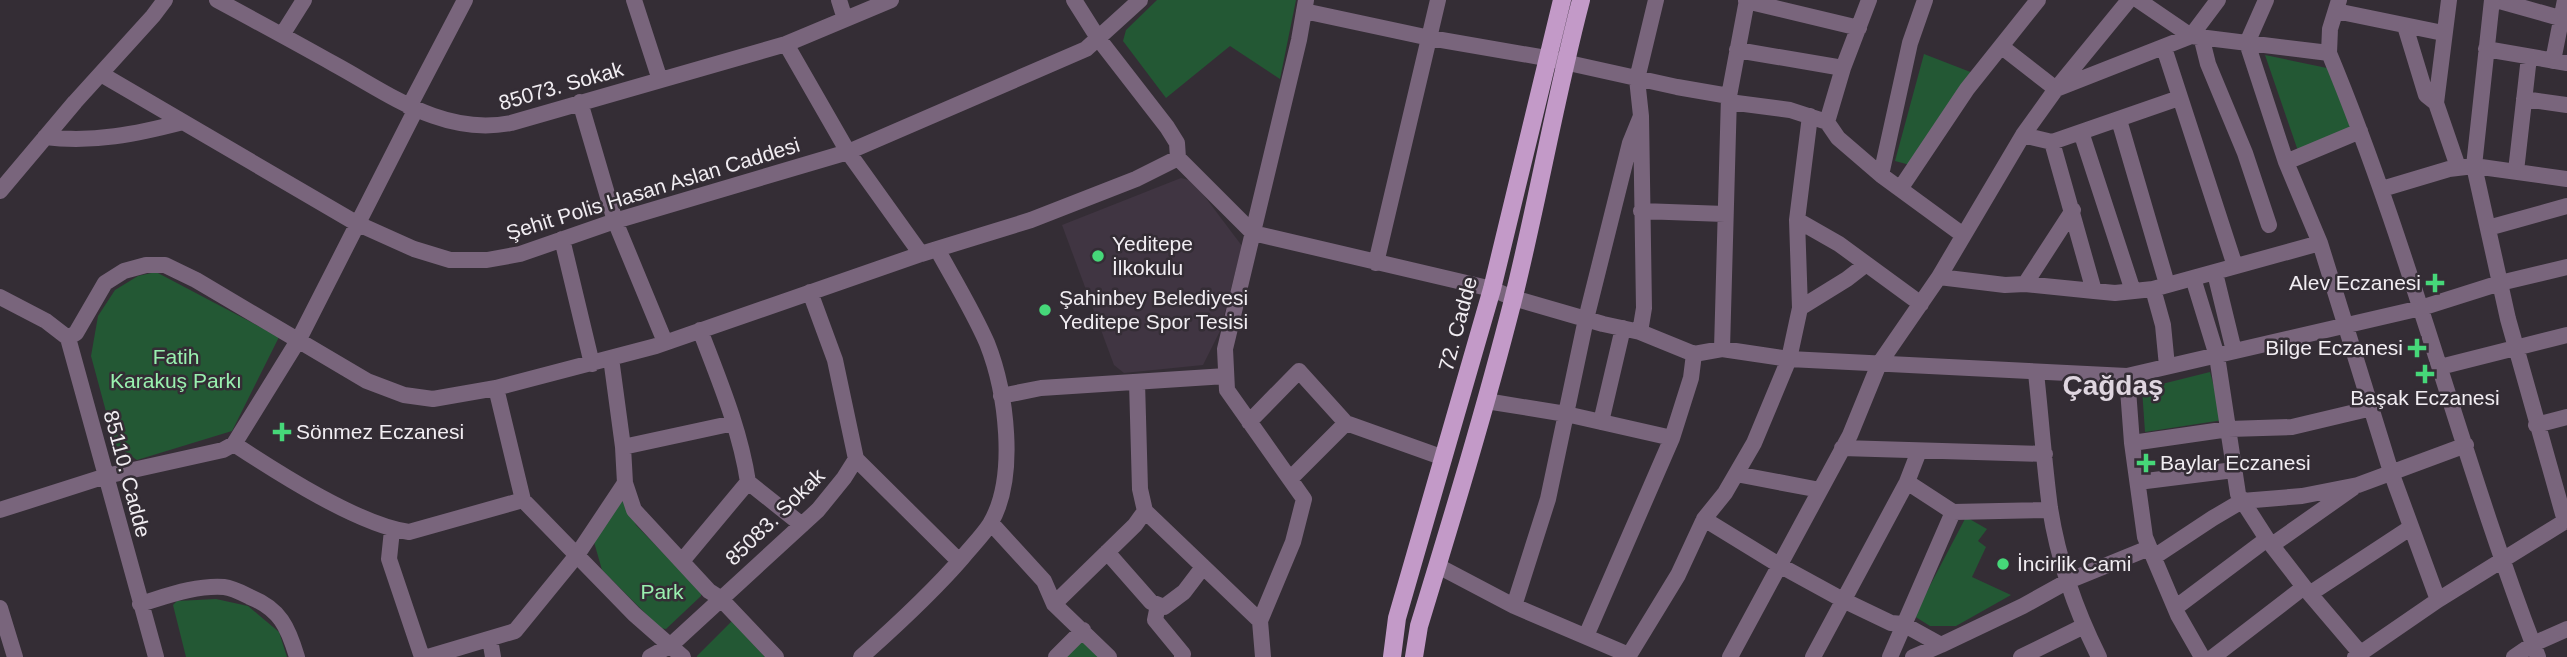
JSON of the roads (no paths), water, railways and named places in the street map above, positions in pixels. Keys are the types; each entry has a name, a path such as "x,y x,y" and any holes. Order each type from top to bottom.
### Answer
{"main road":[{"name":"72. Cadde","path":"1392,653 1397,618 1492,289 1562,0"},
{"path":"1392,653 1412,657 1513,298 1581,0"}],"street":[{"path":"0,191 165,0"},
{"name":"85073. Sokak","path":"217,0 412,109 453,122 489,127 786,44 891,0"},
{"path":"282,35 304,0"},
{"path":"0,510 106,476 223,450 234,444 299,339 465,0"},
{"path":"634,0 660,80"},
{"path":"839,0 845,19"},
{"path":"1074,0 1098,38 1167,127 1177,143 1178,158 1253,233 1492,289 1513,298 1640,332 1693,354 1722,349 1789,359 2127,376 2421,308 2500,283 2567,267"},
{"name":"Şehit Polis Hasan Aslan Caddesi","path":"101,74 356,223 414,249 450,260 487,260 520,254 615,221 848,152 1086,49 1140,0"},
{"path":"1376,263 1438,0"},
{"path":"1640,332 1644,308 1641,116 1637,79 1656,0"},
{"path":"1722,349 1729,99 1746,0 1859,27"},
{"path":"1827,122 1843,68 1869,0"},
{"path":"1881,175 1910,43 1925,0"},
{"path":"1900,190 1967,89 2038,0"},
{"path":"1730,657 1850,435 1879,364 1939,277 2023,135 2056,89 2129,0"},
{"path":"2138,0 2196,36 2329,53"},
{"path":"2056,89 2196,36 2218,0"},
{"path":"2266,0 2247,43 2286,162 2320,243 2391,472 2438,600"},
{"path":"2436,103 2449,0"},
{"path":"2466,167 2494,0 2564,20"},
{"path":"2486,49 2560,62 2565,0"},
{"path":"1263,657 1260,621 1293,542 1304,499 1227,390 1225,349 1305,5 1430,38 1546,58 1810,116 1827,122 1838,138 1881,175 1963,235"},
{"path":"2444,33 2406,26 2338,6 2330,29 2329,53 2382,190 2503,560 2536,650"},
{"path":"2193,278 2217,356 2238,494 2269,542 2358,655 2438,600 2566,521 2536,425 2488,228 2466,167 2436,103 2426,96 2406,26"},
{"path":"2196,36 2245,153 2269,226"},
{"path":"786,44 848,152 921,254"},
{"path":"2002,47 2056,89"},
{"path":"2164,48 2235,266"},
{"path":"1737,50 1843,68"},
{"path":"2516,171 2529,57"},
{"path":"2023,135 2052,142 2179,98"},
{"path":"2524,99 2567,105"},
{"path":"580,102 615,221 665,342"},
{"path":"1514,606 1548,499 1586,319 1630,142 1641,116"},
{"path":"1438,566 1514,606 1629,656 1678,575 1704,519 1754,443 1789,359 1800,308 1797,220 1810,116"},
{"path":"2119,120 2160,286 2167,366"},
{"path":"45,137 71,141 134,135 183,122"},
{"path":"2286,162 2360,131"},
{"path":"2081,132 2133,291"},
{"path":"2052,142 2094,291"},
{"path":"0,297 46,321 68,338 76,333 105,284 124,271 146,265 165,265 299,339 367,381 404,395 433,399 496,388 665,342 921,254 1031,220 1136,179 1178,158"},
{"path":"2382,190 2466,167 2567,178"},
{"path":"2488,228 2567,206"},
{"path":"2025,284 2073,209"},
{"path":"1641,211 1725,214"},
{"path":"1797,220 1839,244 1921,304"},
{"path":"562,239 592,364"},
{"path":"1939,277 2115,293 2215,273 2320,243"},
{"path":"861,657 932,593 991,523 1003,486 1007,454 1001,396 987,343 937,249"},
{"path":"1800,308 1866,265"},
{"path":"2215,273 2234,351"},
{"path":"810,292 835,360 856,459 959,561"},
{"path":"1601,422 1623,328"},
{"path":"700,330 734,423 744,456 748,482 802,525"},
{"path":"2440,367 2567,335"},
{"name":"85110. Cadde","path":"68,338 156,657"},
{"path":"1586,636 1672,438 1685,400 1693,354"},
{"path":"611,358 625,483 634,510 709,591 720,598 776,657"},
{"path":"1249,422 1299,372 1346,422 1444,458"},
{"path":"2036,373 2050,510 2068,581 2084,626 2099,657"},
{"path":"1001,396 1041,388 1226,376"},
{"path":"2127,376 2132,443 2145,537 2175,608 2202,657"},
{"path":"1137,382 1140,489 1145,511 1260,621"},
{"path":"496,388 523,500 634,614 683,657"},
{"path":"1486,401 1566,414 1672,438"},
{"path":"2132,443 2229,429 2292,427 2372,408"},
{"path":"2536,425 2567,417"},
{"path":"1290,479 1346,422"},
{"path":"623,447 734,423"},
{"path":"234,444 335,504 392,530 410,532 523,500"},
{"path":"1913,657 2023,606 2068,581 2151,552 2242,501 2302,496 2358,485 2466,445"},
{"path":"1842,448 2045,454"},
{"path":"1813,657 1907,482 1919,451"},
{"name":"85083. Sokak","path":"650,657 671,645 818,510 856,459"},
{"path":"2137,482 2234,470"},
{"path":"1736,474 1820,490"},
{"path":"682,561 748,482"},
{"path":"1907,482 1953,512 2050,510"},
{"path":"428,657 515,631 577,555 625,483"},
{"path":"2175,608 2269,542 2358,485"},
{"path":"1054,604 1135,525 1145,511"},
{"path":"1890,657 1953,512"},
{"path":"1704,519 1843,600 1891,623 1903,624 1941,645"},
{"path":"991,523 1044,581 1054,604 1109,657"},
{"path":"2213,657 2308,590 2410,528"},
{"path":"392,530 389,559 422,657"},
{"path":"1107,552 1151,601 1164,607 1184,592 1203,567"},
{"path":"140,604 195,589 227,587 261,602 281,617 297,657"},
{"path":"1158,605 1155,620 1183,654 1182,657"},
{"path":"0,608 5,641 15,657"},
{"path":"2021,657 2084,626"},
{"path":"2514,657 2536,650 2567,629"},
{"path":"1056,657 1083,631"},
{"path":"490,639 494,657"}],"place":[{"name":"Yeditepe İlkokulu","path":"1098,256"},
{"name":"Alev Eczanesi","path":"2435,283"},
{"name":"Şahinbey Belediyesi Yeditepe Spor Tesisi","path":"1045,310"},
{"name":"Bilge Eczanesi","path":"2417,348"},
{"name":"Başak Eczanesi","path":"2425,374"},
{"name":"Sönmez Eczanesi","path":"282,432"},
{"name":"Baylar Eczanesi","path":"2146,463"},
{"name":"İncirlik Cami","path":"2003,564"}],"district":[{"name":"Çağdaş","path":"2113,385"}],"park label":[{"name":"Fatih Karakuş Parkı","path":"176,369"},
{"name":"Park","path":"662,592"}]}
